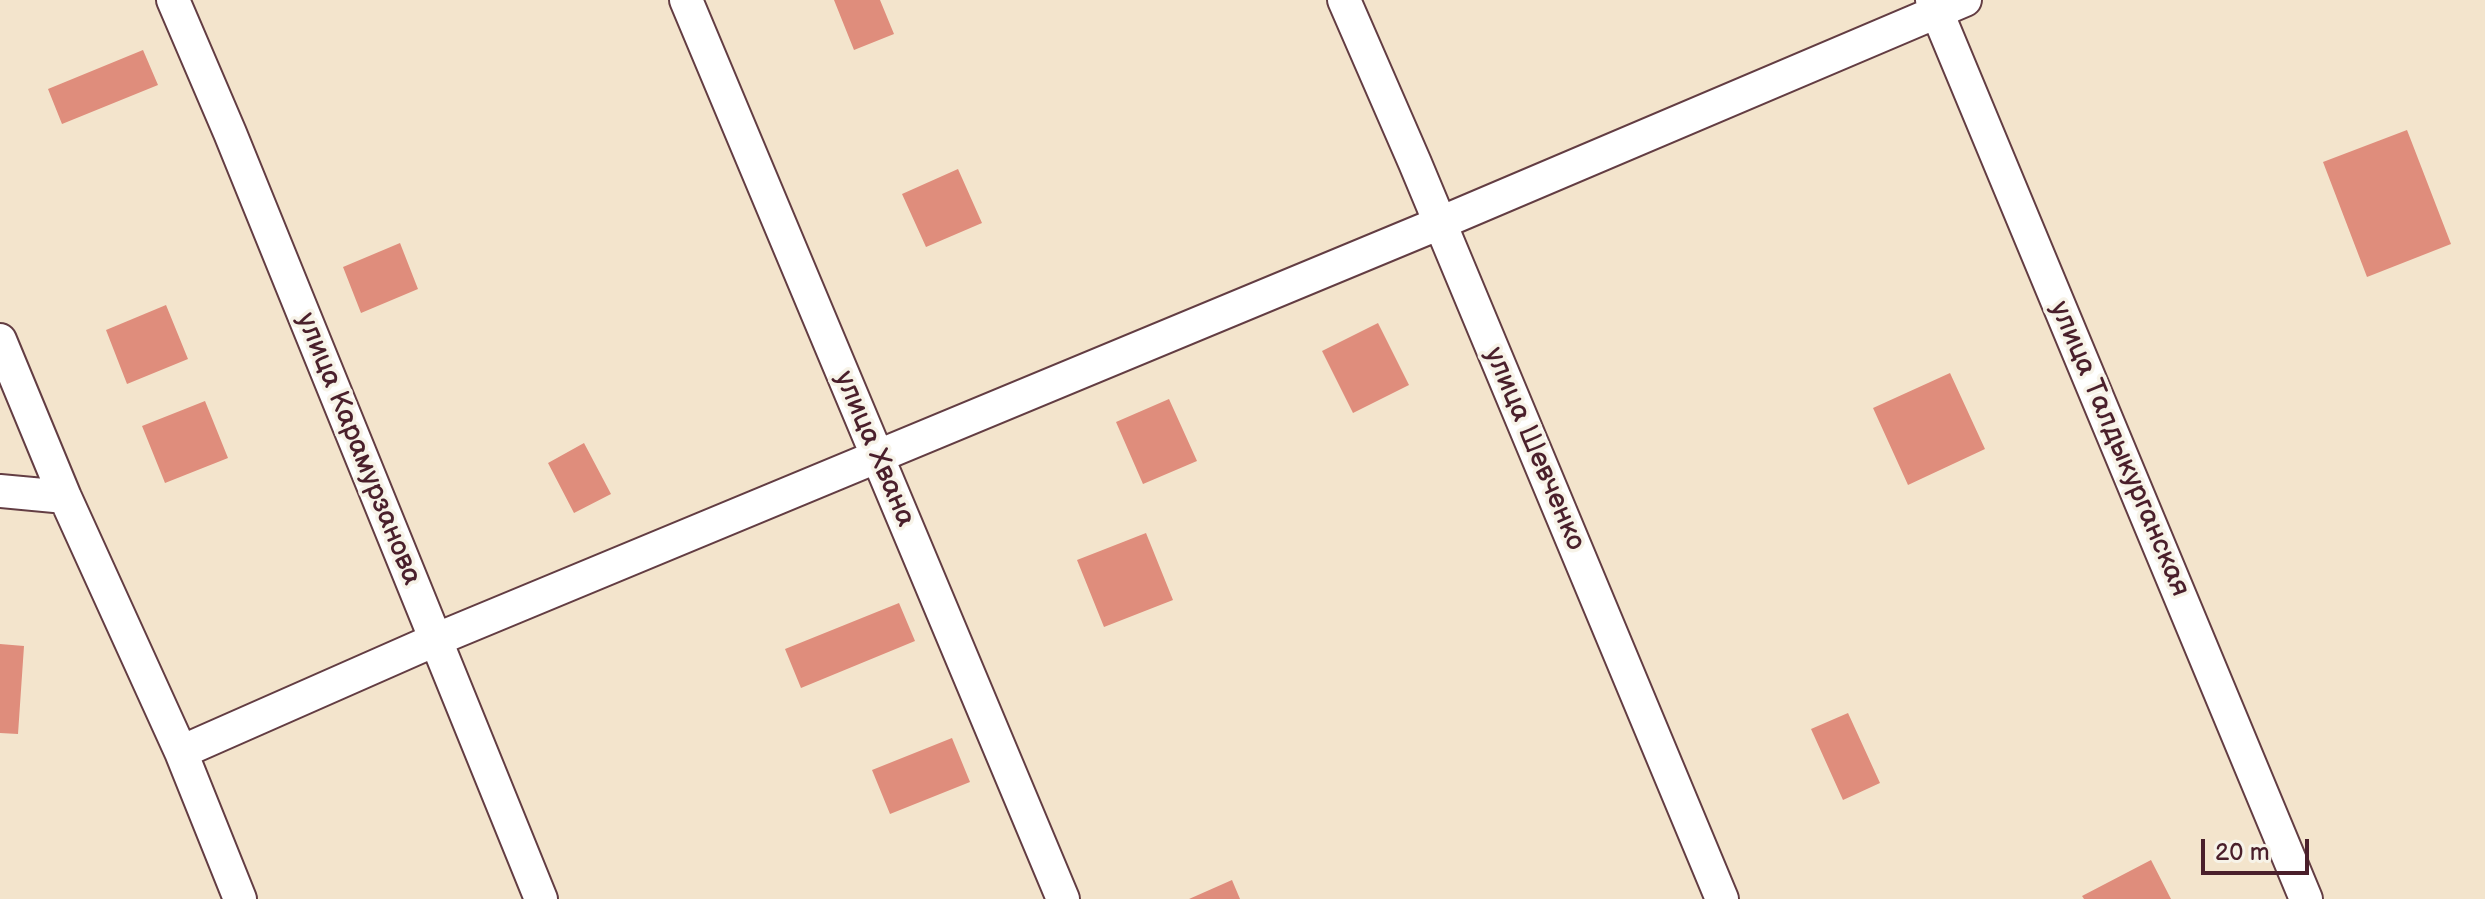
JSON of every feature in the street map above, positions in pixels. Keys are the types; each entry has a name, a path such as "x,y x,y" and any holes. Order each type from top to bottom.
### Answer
{"street":[{"name":"улица Карамурзанова","path":"173,0 541,899"},
{"name":"улица Хвана","path":"686,0 1063,899"},
{"name":"улица Шевченко","path":"1344,0 1722,899"},
{"path":"181,752 435,640 1440,223 1945,4"},
{"name":"улица Талдыкурганская","path":"1945,4 2306,899"},
{"path":"0,340 65,497 181,752 240,899"},
{"path":"0,491 65,497"}],"building":[{"path":"834,0 880,0 894,34 854,50"},
{"path":"143,50 158,85 62,124 48,89"},
{"path":"2407,130 2451,244 2367,277 2323,162"},
{"path":"958,169 982,223 926,247 902,194"},
{"path":"400,243 418,289 361,313 343,267"},
{"path":"166,305 188,359 127,384 106,330"},
{"path":"1378,323 1409,385 1353,413 1322,351"},
{"path":"1950,373 1985,449 1908,485 1873,408"},
{"path":"1169,399 1197,461 1143,484 1116,422"},
{"path":"205,401 228,458 165,483 142,426"},
{"path":"584,443 611,494 574,513 548,463"},
{"path":"1146,533 1173,600 1104,627 1077,560"},
{"path":"899,603 915,641 801,688 785,649"},
{"path":"0,644 24,646 18,734 0,733"},
{"path":"1848,713 1880,783 1843,800 1811,729"},
{"path":"952,738 970,782 890,814 872,770"},
{"path":"2151,860 2171,899 2084,899 2082,896"},
{"path":"1232,880 1240,899 1189,899"}]}
